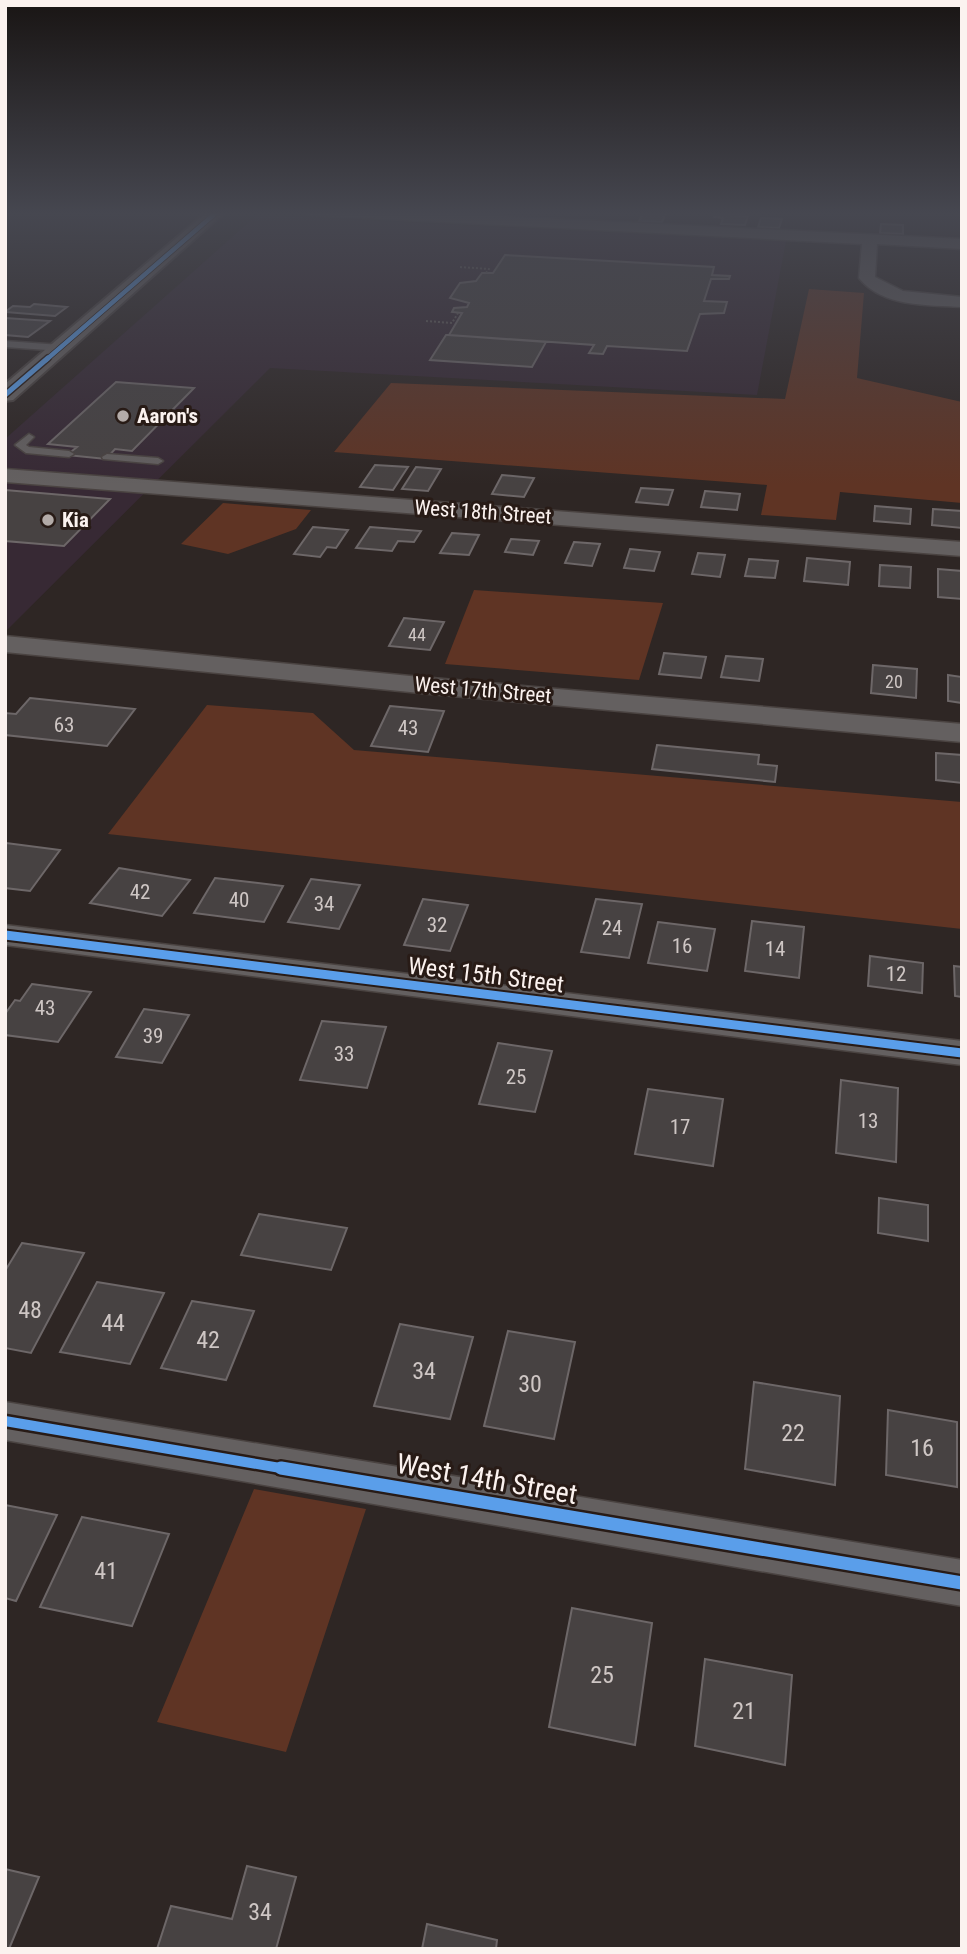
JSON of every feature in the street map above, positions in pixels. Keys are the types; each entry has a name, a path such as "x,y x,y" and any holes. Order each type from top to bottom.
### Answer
{"main road":[{"path":"5,395 114,302"}],"street":[{"name":"West 18th Street","path":"5,475 962,549"},
{"name":"West 17th Street","path":"5,644 419,685 962,733"},
{"name":"West 15th Street","path":"5,935 962,1053"},
{"name":"West 14th Street","path":"5,1421 962,1583"}],"lane":[{"path":"5,344 61,348"},
{"path":"29,437 20,445 26,450 69,454"},
{"path":"107,457 158,461"}],"path":[{"path":"426,321 452,323 458,313"}],"shaded area":[{"path":"159,302 774,302 757,395 270,368 5,632 5,439"},
{"path":"806,302 863,302 857,378 962,402 962,503 840,492 836,520 761,515 767,485 334,452 391,383 785,399"},
{"path":"223,503 311,510 296,529 228,554 181,544"},
{"path":"474,590 663,603 639,680 445,664"},
{"path":"207,705 313,713 354,750 962,802 962,929 108,834"},
{"path":"254,1489 366,1509 286,1752 157,1722"}],"building":[{"path":"466,302 727,302 724,313 700,314 687,351 607,346 603,354 589,353 594,345 449,335 462,313 452,312 454,308 467,307 469,303"},
{"path":"34,304 67,307 55,316 5,312 13,306 30,307"},
{"path":"5,318 50,321 28,337 5,335"},
{"path":"446,335 546,342 532,367 430,360"},
{"name":"Aaron's","path":"116,382 194,388 132,451 115,449 106,459 67,455 77,447 48,444"},
{"path":"375,465 408,467 393,490 360,487"},
{"path":"416,467 441,469 428,491 402,489"},
{"path":"502,475 534,478 524,497 492,494"},
{"path":"641,488 673,490 668,505 636,502"},
{"name":"Kia","path":"5,490 110,499 64,546 5,541"},
{"path":"705,491 740,494 737,510 701,507"},
{"path":"875,506 911,509 910,524 874,521"},
{"path":"933,509 962,511 962,528 932,525"},
{"path":"313,527 348,530 336,548 327,547 320,557 294,554"},
{"path":"370,527 421,531 414,542 398,541 392,551 356,548"},
{"path":"452,533 479,535 469,555 440,553"},
{"path":"511,539 539,541 533,555 505,552"},
{"path":"574,542 600,544 592,566 565,563"},
{"path":"630,549 660,552 654,571 624,568"},
{"path":"698,553 725,555 720,577 692,574"},
{"path":"807,558 850,562 848,585 804,581"},
{"path":"749,559 778,561 775,578 745,576"},
{"path":"880,565 911,567 910,588 879,586"},
{"path":"938,569 962,571 962,599 938,597"},
{"path":"404,618 444,622 430,650 389,646"},
{"path":"664,653 706,657 701,678 659,674"},
{"path":"726,656 763,659 759,681 721,677"},
{"path":"873,665 917,669 916,698 871,693"},
{"path":"948,675 962,677 962,703 948,701"},
{"path":"30,698 135,709 107,746 5,735 5,713 16,714"},
{"path":"390,706 444,711 428,752 371,746"},
{"path":"657,745 759,755 758,764 777,766 775,782 652,769"},
{"path":"936,753 962,755 962,783 936,780"},
{"path":"6,843 60,850 30,891 5,888"},
{"path":"119,868 190,880 162,916 90,903"},
{"path":"215,878 283,886 264,922 194,913"},
{"path":"311,879 360,885 339,929 288,922"},
{"path":"423,899 468,905 450,951 404,945"},
{"path":"596,899 642,904 629,958 581,952"},
{"path":"752,921 804,927 799,978 745,971"},
{"path":"658,922 715,929 707,971 648,963"},
{"path":"870,956 923,963 922,993 868,986"},
{"path":"954,966 962,967 962,997 955,996"},
{"path":"32,984 91,992 58,1042 5,1035 5,1014 15,1000 20,1001"},
{"path":"144,1009 189,1015 162,1063 116,1057"},
{"path":"322,1021 386,1027 367,1088 300,1080"},
{"path":"498,1043 552,1051 535,1112 479,1104"},
{"path":"841,1080 898,1088 896,1162 836,1153"},
{"path":"648,1089 723,1099 713,1166 635,1154"},
{"path":"879,1198 928,1205 928,1241 878,1233"},
{"path":"259,1214 347,1228 331,1270 241,1255"},
{"path":"22,1243 84,1253 31,1353 5,1348 5,1271"},
{"path":"97,1282 164,1293 130,1364 60,1352"},
{"path":"192,1301 254,1311 226,1380 161,1368"},
{"path":"400,1324 473,1337 450,1419 374,1406"},
{"path":"508,1331 575,1342 554,1439 484,1426"},
{"path":"754,1382 840,1396 835,1485 745,1469"},
{"path":"888,1410 957,1422 957,1487 886,1475"},
{"path":"5,1505 57,1515 16,1601 5,1598"},
{"path":"82,1517 169,1534 132,1626 40,1607"},
{"path":"572,1608 652,1623 635,1745 549,1727"},
{"path":"705,1659 792,1675 785,1765 695,1746"},
{"path":"247,1866 296,1877 276,1949 157,1949 171,1906 232,1919"},
{"path":"5,1869 39,1877 9,1949 5,1949"},
{"path":"427,1924 497,1940 496,1949 422,1949"}],"cycle path":[{"path":"5,395 112,302"},
{"path":"5,935 962,1053"},
{"path":"5,1421 962,1583"}],"place":[{"name":"Aaron's","path":"123,416"},
{"name":"Kia","path":"48,520"}]}
